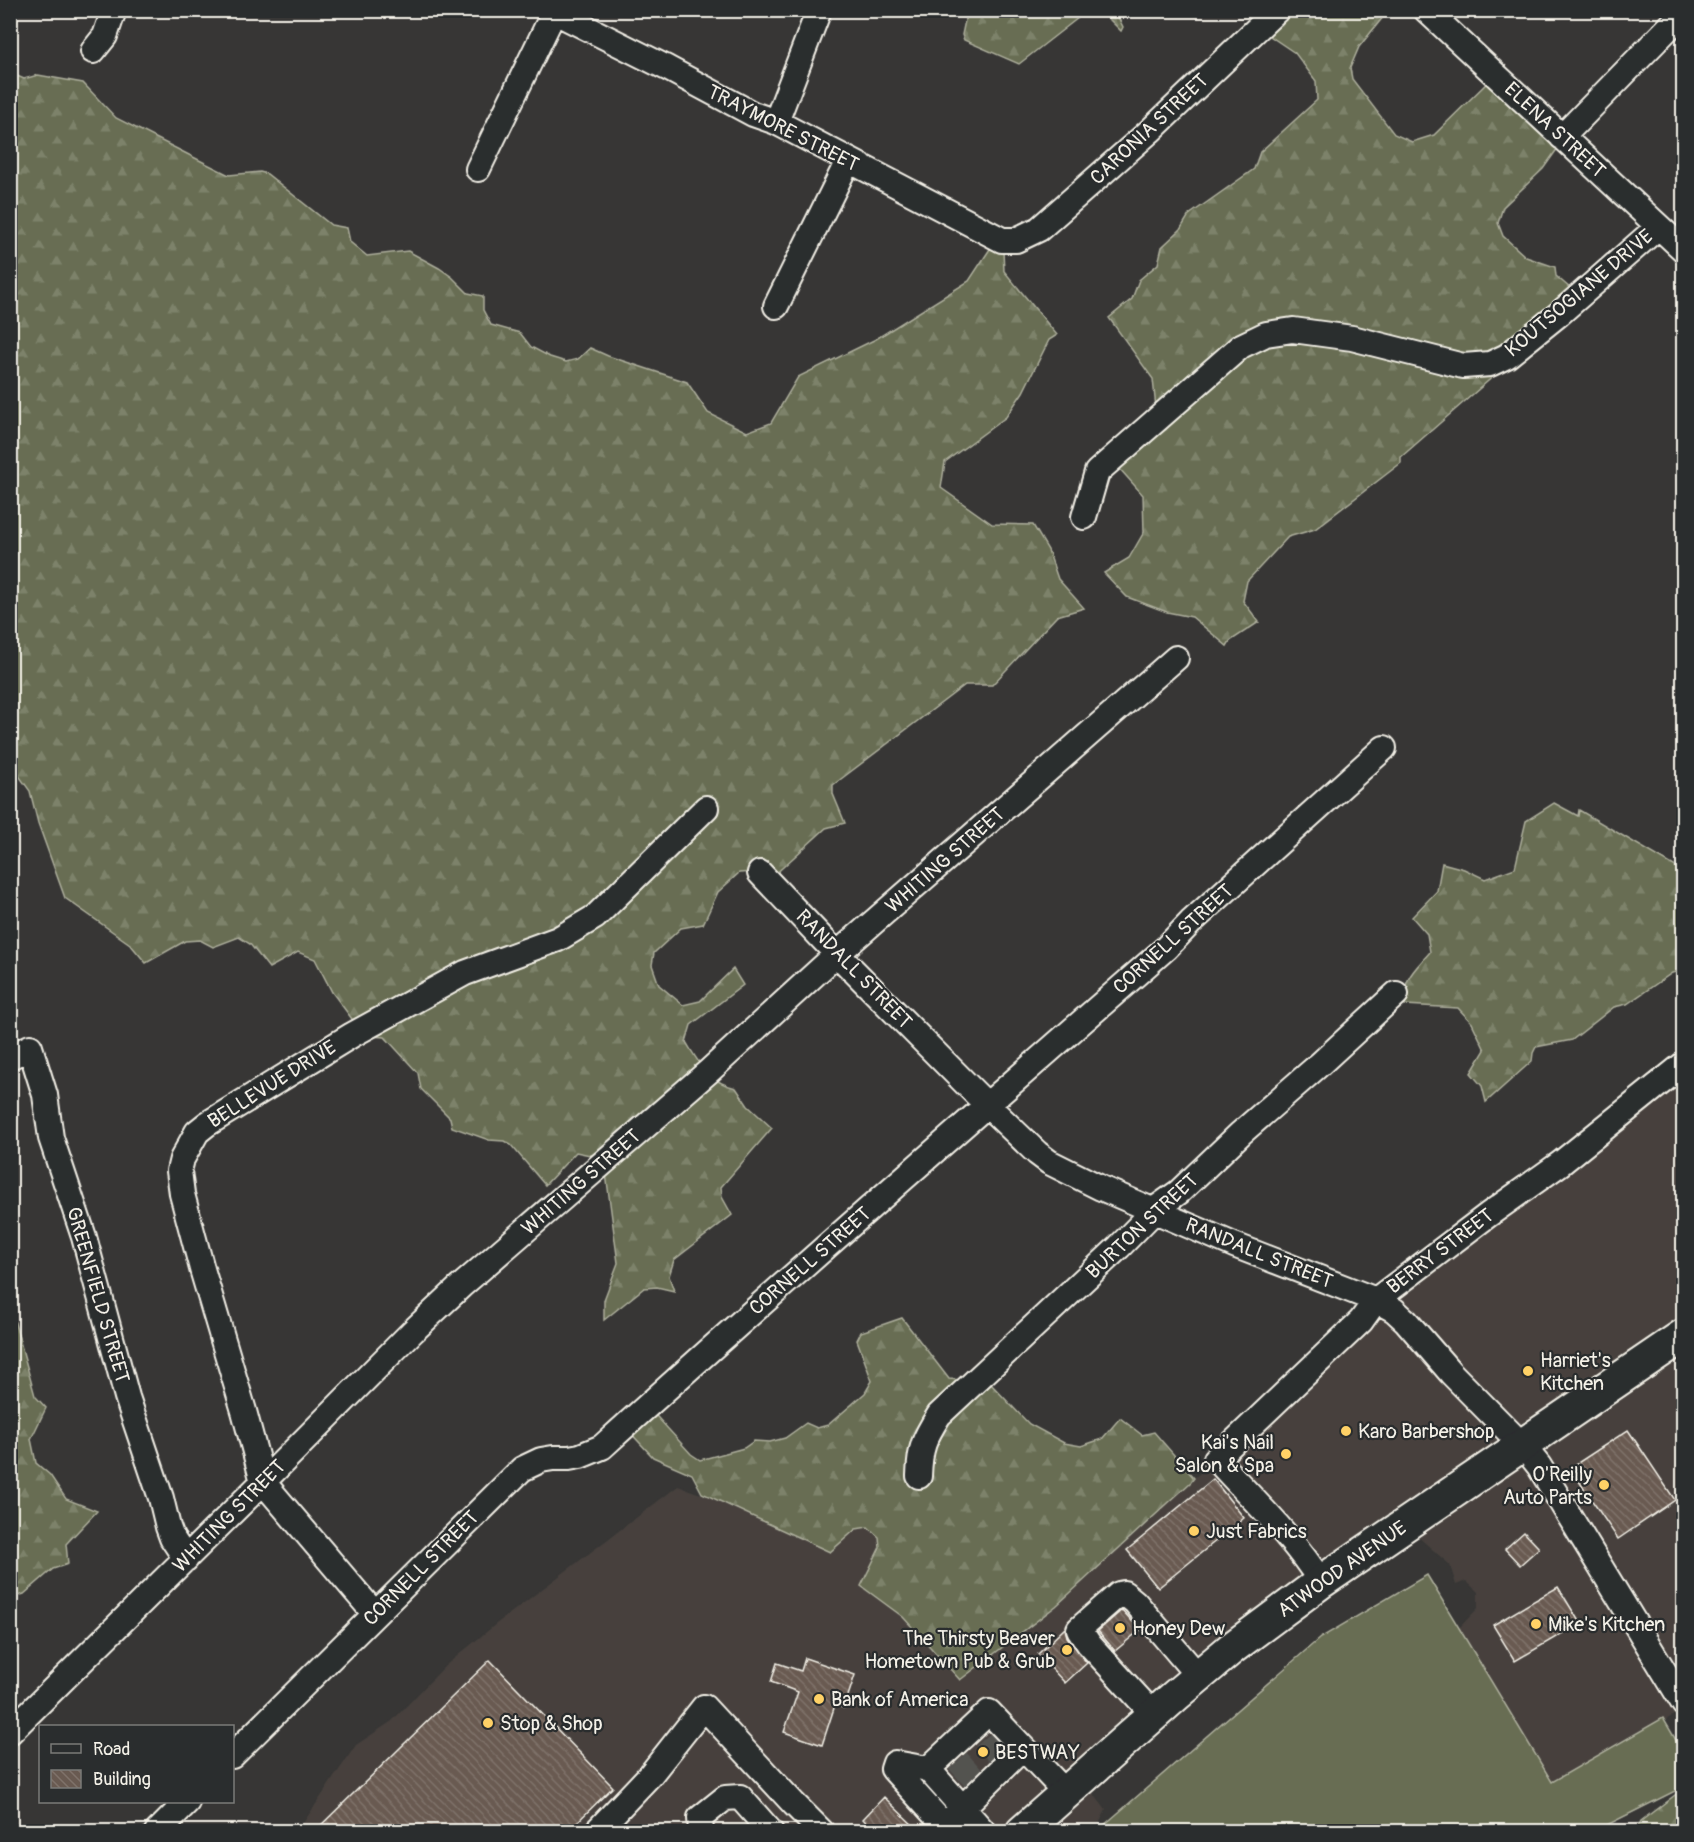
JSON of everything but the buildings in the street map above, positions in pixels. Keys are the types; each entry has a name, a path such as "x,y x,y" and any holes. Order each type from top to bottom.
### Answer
{"main road":[{"name":"ATWOOD AVENUE","path":"1022,1832 1226,1653 1321,1582 1683,1335"}],"street":[{"path":"93,51 105,36 114,10"},
{"path":"776,122 819,10"},
{"name":"CARONIA STREET","path":"1016,240 1048,222 1150,131 1277,10"},
{"name":"ELENA STREET","path":"1426,10 1683,250"},
{"path":"478,169 553,11"},
{"name":"TRAYMORE STREET","path":"553,11 753,114 776,122 1002,240 1016,240"},
{"path":"1562,137 1683,12"},
{"path":"776,306 848,161"},
{"name":"KOUTSOGIANE DRIVE","path":"1084,517 1097,472 1241,346 1266,334 1293,330 1352,338 1464,366 1490,364 1507,356 1559,314 1658,227"},
{"name":"WHITING STREET","path":"10,1732 461,1286 708,1072 837,954 1176,658"},
{"name":"CORNELL STREET","path":"234,1754 522,1470 541,1461 580,1456 602,1447 738,1323 1166,948 1191,922 1384,748"},
{"name":"BELLEVUE DRIVE","path":"375,1614 263,1482 182,1194 179,1171 182,1159 197,1132 207,1124 352,1035 465,973 558,939 595,917 706,808"},
{"name":"RANDALL STREET","path":"760,873 987,1105 1049,1162 1101,1188 1234,1245 1376,1299 1394,1310 1539,1466 1683,1704"},
{"name":"BURTON STREET","path":"919,1476 919,1454 939,1414 1155,1211 1179,1192 1396,994"},
{"name":"GREENFIELD STREET","path":"10,1057 30,1047 45,1095 51,1138 84,1237 128,1397 168,1527 172,1538 186,1559"},
{"name":"BERRY STREET","path":"1321,1582 1291,1541 1216,1459 1361,1321 1376,1299 1561,1163 1683,1064"},
{"path":"1154,1715 1089,1644 1079,1629 1119,1594 1124,1593 1135,1602 1198,1676"},
{"path":"596,1832 651,1774 704,1707 822,1832"},
{"path":"928,1769 953,1755 979,1732 988,1712 1011,1757 1066,1793"},
{"path":"984,1832 963,1807 928,1769 895,1763 892,1769 944,1828 963,1807 979,1784 1011,1757"},
{"path":"701,1832 700,1818 725,1798 740,1797 771,1832"},
{"path":"157,1832 186,1803"}],"shaded area":[{"path":"1683,1064 1684,1671 1672,1677 1683,1709 1563,1786 1551,1787 1459,1628 1478,1608 1478,1592 1466,1581 1456,1585 1450,1565 1408,1528 1084,1781 1106,1810 1098,1826 1102,1831 297,1832 356,1745 392,1721 445,1666 496,1624 678,1486 698,1493 856,1529 868,1527 879,1537 880,1547 861,1586 903,1617 960,1680 1056,1606 1354,1330"}],"green space":[{"path":"967,11 1087,11 1019,64 964,40 962,35"},
{"path":"1087,11 1115,11 1123,27 1121,31 1106,16"},
{"path":"1279,11 1388,11 1359,47 1350,68 1352,79 1394,134 1412,142 1434,135 1494,76 1565,138 1543,169 1503,207 1498,223 1503,236 1526,257 1555,267 1556,276 1581,300 1401,457 1401,463 1315,529 1288,537 1247,581 1243,601 1259,622 1230,641 1227,646 1192,617 1167,612 1127,597 1104,573 1129,558 1144,532 1143,495 1111,459 1157,418 1153,379 1109,318 1132,299 1139,280 1158,264 1162,247 1180,230 1189,215 1254,169 1260,152 1317,100 1316,81 1295,53 1261,30"},
{"path":"10,73 24,79 38,75 83,83 116,118 229,175 260,172 267,174 331,225 347,228 350,242 367,256 408,251 439,268 468,293 483,296 483,310 491,325 520,333 531,347 550,357 566,362 578,359 590,348 687,382 708,413 747,432 771,423 798,377 876,339 969,281 990,249 996,247 1003,251 1004,271 1057,335 1049,340 1023,392 1006,417 945,462 941,488 992,524 1033,525 1048,550 1058,579 1084,608 1057,616 992,685 965,685 833,785 833,794 845,823 826,828 771,878 754,872 739,873 718,892 703,924 681,928 654,953 652,965 659,985 683,1005 700,1001 733,969 743,985 691,1025 686,1042 705,1071 718,1081 736,1088 748,1106 772,1128 721,1187 722,1197 732,1215 674,1260 669,1276 674,1291 657,1287 644,1288 604,1320 604,1300 618,1263 605,1166 595,1156 576,1152 545,1185 511,1145 452,1127 450,1118 421,1089 418,1073 385,1037 352,1035 352,1019 332,992 315,959 298,952 269,968 250,944 239,937 213,947 200,940 185,941 146,963 130,944 65,898 38,823 30,791 15,770 11,768"},
{"path":"1554,803 1578,816 1579,810 1679,869 1683,869 1683,970 1672,973 1627,1004 1614,1007 1572,1040 1536,1047 1532,1061 1486,1102 1482,1086 1471,1073 1485,1050 1472,1023 1458,1008 1405,1005 1407,981 1430,952 1427,934 1412,917 1437,891 1442,863 1464,869 1485,879 1515,868 1526,821"},
{"path":"10,1305 35,1396 46,1408 31,1439 36,1463 50,1475 66,1499 97,1511 66,1544 68,1564 53,1569 24,1594 11,1598"},
{"path":"902,1318 949,1379 989,1382 1029,1424 1064,1443 1081,1446 1102,1439 1120,1418 1142,1435 1154,1432 1194,1478 1056,1606 960,1680 903,1617 861,1586 880,1547 879,1537 868,1527 856,1529 830,1552 702,1493 692,1474 653,1457 626,1428 648,1407 691,1454 700,1460 744,1448 754,1441 770,1442 785,1438 806,1423 817,1428 828,1425 865,1393 872,1381 857,1340 861,1332"},
{"path":"1427,1575 1552,1782 1663,1718 1683,1752 1683,1787 1595,1831 1107,1831 1103,1826 1320,1638"},
{"path":"1683,1789 1683,1831 1636,1831 1641,1821"}],"tunnel":[{"path":"985,1738 1001,1757"},
{"path":"958,1761 976,1781"}],"place":[{"name":"Harriet's Kitchen","path":"1528,1371"},
{"name":"Karo Barbershop","path":"1346,1431"},
{"name":"Kai's Nail Salon & Spa","path":"1286,1454"},
{"name":"O'Reilly Auto Parts","path":"1604,1485"},
{"name":"Just Fabrics","path":"1194,1531"},
{"name":"Mike's Kitchen","path":"1536,1624"},
{"name":"Honey Dew","path":"1120,1628"},
{"name":"The Thirsty Beaver Hometown Pub & Grub","path":"1067,1650"},
{"name":"Bank of America","path":"819,1699"},
{"name":"Stop & Shop","path":"488,1723"},
{"name":"BESTWAY","path":"983,1752"}]}
